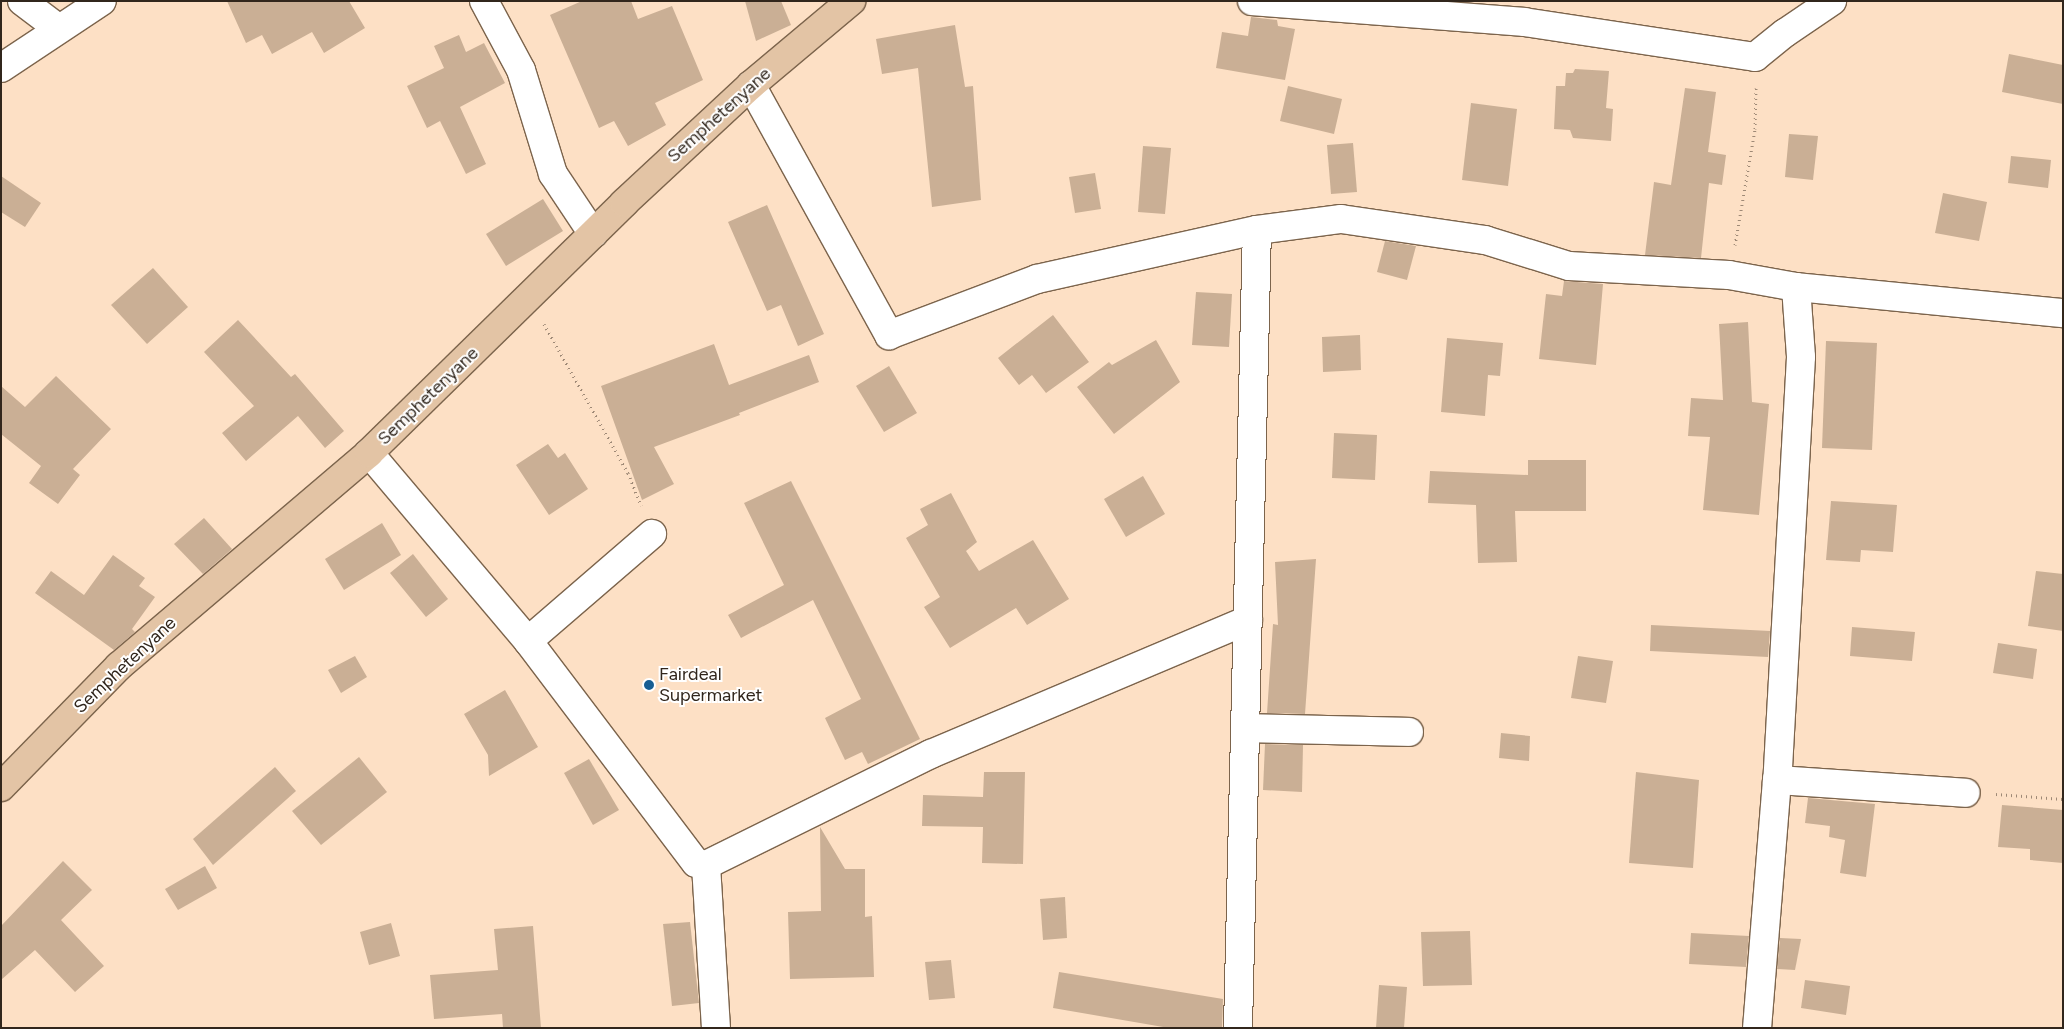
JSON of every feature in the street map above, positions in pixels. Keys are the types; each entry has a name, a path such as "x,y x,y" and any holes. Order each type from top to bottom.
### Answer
{"main road":[{"name":"Semphetenyane","path":"1,788 118,666 369,453 593,234 751,85 851,1"}],"street":[{"path":"22,1 59,29"},
{"path":"1,68 102,1"},
{"path":"484,1 521,70 553,174 593,234"},
{"path":"1252,1 1524,22 1755,57 1785,33 1832,1"},
{"path":"751,85 889,335 1037,279 1258,230 1341,219 1485,240 1569,266 1729,275 1796,287 2063,313"},
{"path":"1238,1028 1258,230"},
{"path":"1757,1028 1778,780 1801,357 1796,287"},
{"path":"369,453 528,641 696,863 706,865 931,754 1248,620"},
{"path":"528,641 652,534"},
{"path":"1246,728 1409,732"},
{"path":"1778,780 1966,793"},
{"path":"706,865 716,1028"}],"path":[{"path":"1729,275 1755,129 1757,91 1755,57"},
{"path":"529,298 628,472 652,534"},
{"path":"1966,793 2063,799"}],"building":[{"path":"227,1 349,1 365,28 324,53 312,32 272,54 262,35 246,43"},
{"path":"582,1 631,1 638,19 672,6 703,80 655,103 666,125 628,146 614,121 599,128 550,15"},
{"path":"745,1 781,1 791,25 756,41"},
{"path":"1251,17 1277,20 1278,26 1295,29 1285,80 1216,68 1222,32 1248,36"},
{"path":"955,25 965,87 973,86 981,200 932,207 918,68 882,74 876,39"},
{"path":"459,35 466,52 484,43 505,83 460,107 486,164 466,174 440,121 427,128 407,86 444,68 434,46"},
{"path":"2009,54 2063,65 2063,104 2002,92"},
{"path":"1575,69 1609,71 1606,108 1613,109 1611,141 1573,138 1570,130 1554,129 1556,86 1565,86 1566,73 1573,73"},
{"path":"1288,86 1342,99 1334,134 1280,121"},
{"path":"1685,88 1716,92 1708,152 1726,155 1722,185 1709,183 1701,258 1645,255 1654,182 1671,185"},
{"path":"1471,103 1517,109 1508,186 1462,180"},
{"path":"1789,134 1818,136 1813,180 1785,177"},
{"path":"1353,143 1357,192 1331,194 1327,145"},
{"path":"1143,146 1171,148 1165,214 1138,212"},
{"path":"2011,156 2051,160 2048,188 2008,183"},
{"path":"1095,173 1101,209 1075,213 1069,177"},
{"path":"1,176 41,203 25,227 1,212"},
{"path":"1943,193 1987,202 1979,241 1935,233"},
{"path":"543,199 563,231 506,266 486,234"},
{"path":"767,205 824,334 798,346 781,305 767,311 728,222"},
{"path":"1385,241 1416,246 1407,280 1377,272"},
{"path":"153,268 188,307 147,344 111,305"},
{"path":"1564,281 1603,284 1596,365 1539,359 1546,294 1562,296"},
{"path":"1196,292 1232,294 1229,347 1192,345"},
{"path":"1053,315 1089,362 1046,393 1032,375 1019,385 998,358"},
{"path":"238,320 291,377 295,374 344,431 325,448 298,416 246,461 222,433 254,406 204,352"},
{"path":"1748,322 1752,402 1769,404 1759,515 1703,510 1710,437 1688,436 1691,398 1723,400 1719,324"},
{"path":"1360,335 1361,370 1323,372 1322,337"},
{"path":"1447,338 1503,343 1500,376 1488,375 1485,416 1441,412"},
{"path":"1156,340 1180,382 1114,434 1077,387 1109,362 1112,365"},
{"path":"1826,341 1877,343 1872,450 1822,448"},
{"path":"714,344 729,385 809,355 819,382 739,413 740,415 654,447 674,484 642,500 601,386"},
{"path":"889,366 917,413 884,432 856,386"},
{"path":"56,376 111,429 73,469 80,475 58,504 29,483 41,466 1,434 1,386 25,407"},
{"path":"1334,433 1377,435 1375,480 1332,478"},
{"path":"548,444 558,458 565,453 588,489 549,515 516,465"},
{"path":"1528,460 1586,460 1586,511 1515,511 1517,562 1478,563 1476,505 1428,503 1430,471 1528,475"},
{"path":"1143,476 1165,514 1126,537 1104,499"},
{"path":"791,481 920,739 868,764 862,752 845,760 825,718 861,699 813,600 741,638 728,615 784,585 744,503"},
{"path":"951,493 977,542 966,551 979,571 1033,540 1069,599 1027,625 1016,608 950,648 924,607 940,597 906,538 928,525 920,509"},
{"path":"1831,501 1897,505 1893,552 1861,550 1860,562 1826,560"},
{"path":"204,518 232,549 203,574 174,544"},
{"path":"382,523 401,555 344,590 325,559"},
{"path":"413,554 448,599 426,617 390,573"},
{"path":"113,555 145,578 139,586 155,597 132,629 135,632 114,650 35,593 51,571 84,595"},
{"path":"1316,559 1305,714 1267,713 1273,624 1278,625 1275,562"},
{"path":"2036,571 2063,574 2063,631 2028,626"},
{"path":"1651,625 1770,631 1768,657 1650,651"},
{"path":"1852,627 1915,632 1912,661 1850,656"},
{"path":"1998,643 2037,649 2033,679 1993,673"},
{"path":"355,656 367,677 341,693 328,670"},
{"path":"1578,656 1613,661 1606,703 1571,698"},
{"path":"505,690 538,747 489,776 488,755 464,714"},
{"path":"1501,733 1530,736 1529,761 1499,758"},
{"path":"1265,744 1303,745 1302,792 1263,790"},
{"path":"359,757 387,792 321,845 292,811"},
{"path":"589,759 619,810 593,825 564,773"},
{"path":"275,767 296,791 213,865 193,839"},
{"path":"984,772 1025,772 1023,864 982,863 983,827 922,826 923,795 983,797"},
{"path":"1636,772 1699,780 1693,868 1629,863"},
{"path":"1808,798 1875,804 1866,877 1840,873 1845,840 1829,837 1830,826 1805,823"},
{"path":"2002,805 2063,810 2063,863 2030,860 2030,849 1998,847"},
{"path":"820,827 845,869 865,869 865,917 872,916 874,977 790,979 788,912 821,911"},
{"path":"63,861 92,890 61,920 104,966 75,992 35,950 1,980 1,926"},
{"path":"205,866 217,888 178,910 165,889"},
{"path":"1065,897 1067,938 1043,940 1040,899"},
{"path":"690,922 699,1003 672,1006 663,924"},
{"path":"391,923 400,956 369,965 360,932"},
{"path":"533,926 541,1028 503,1028 502,1014 434,1019 430,975 498,970 494,929"},
{"path":"1470,931 1472,985 1423,986 1421,932"},
{"path":"1691,933 1749,936 1746,967 1689,964"},
{"path":"1780,938 1801,939 1795,970 1777,969"},
{"path":"951,960 955,998 929,1000 925,962"},
{"path":"1059,972 1223,999 1222,1028 1169,1028 1053,1008"},
{"path":"1805,980 1850,986 1846,1015 1801,1008"},
{"path":"1379,985 1407,987 1404,1028 1376,1028"}],"place":[{"name":"Fairdeal Supermarket","path":"649,685"}]}
